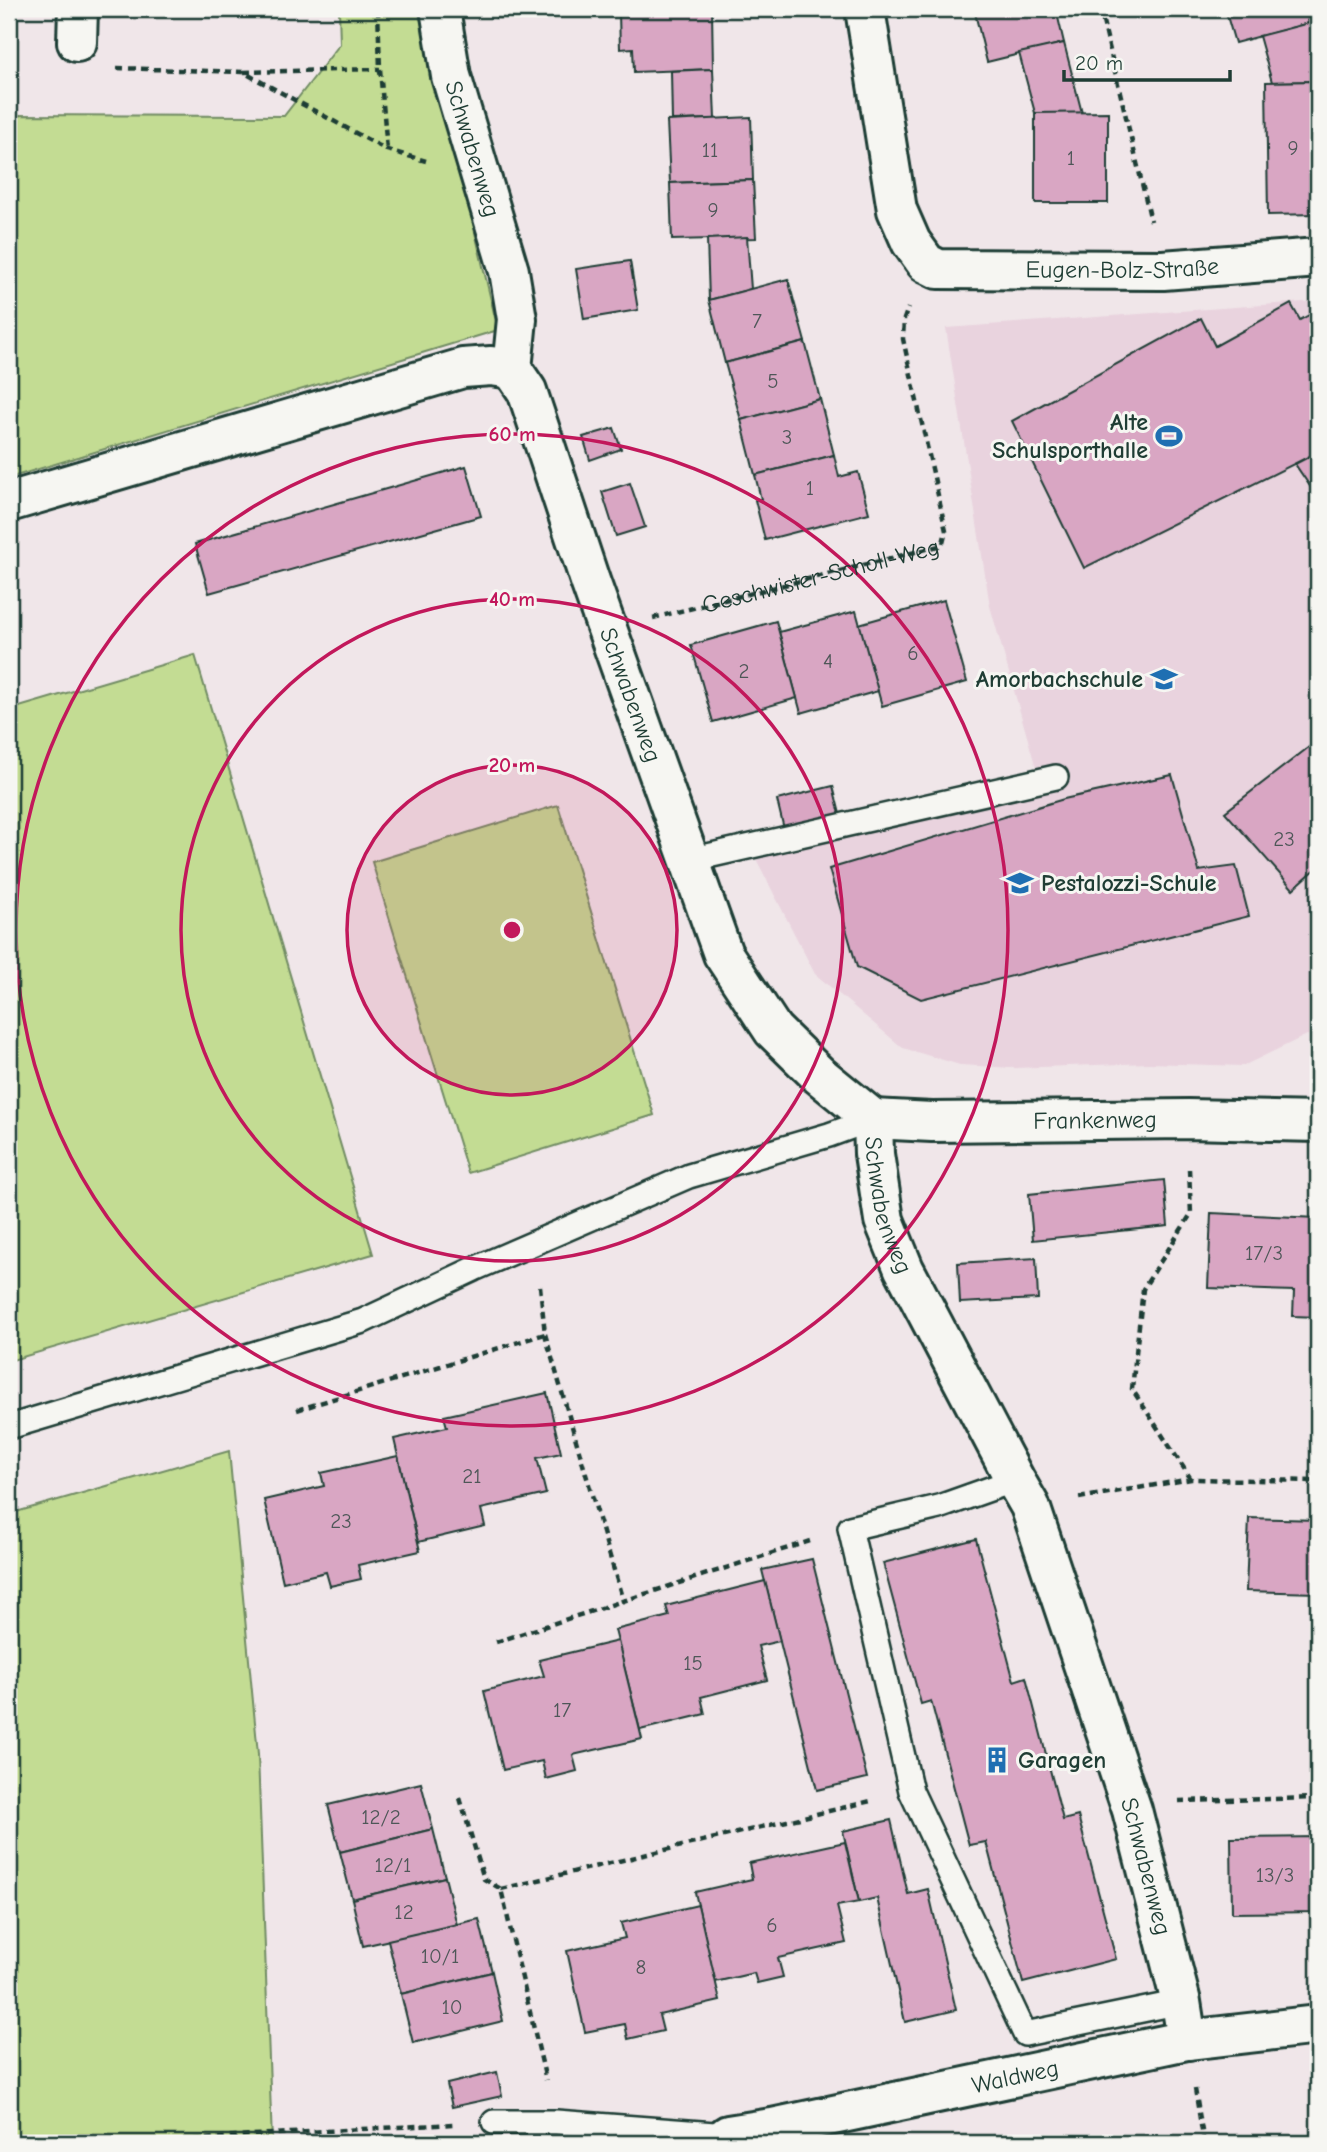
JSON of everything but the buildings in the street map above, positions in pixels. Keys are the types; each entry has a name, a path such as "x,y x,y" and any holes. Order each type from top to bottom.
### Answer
{"street":[{"name":"Schwabenweg","path":"440,9 452,76 509,271 517,319 512,369 527,391 723,954 773,1030 873,1119 874,1154 884,1220 904,1269 1022,1493 1132,1810 1181,2002 1187,2040"},
{"path":"865,9 897,210 911,243 926,263"},
{"name":"Eugen-Bolz-Straße","path":"926,263 938,269 1163,270 1318,258"},
{"path":"9,502 463,368 491,366 512,369"},
{"name":"Frankenweg","path":"873,1119 932,1122 1188,1119 1318,1122"},
{"name":"Waldweg","path":"723,2139 1187,2040 1318,2025"}],"lane":[{"path":"690,860 1056,778"},
{"path":"9,1427 363,1321 474,1269 689,1176 829,1135 873,1119"},
{"path":"1022,1493 939,1507 850,1528 911,1791 1025,2034 1181,2002"},
{"path":"494,2122 556,2122 723,2139"}],"path":[{"path":"378,9 387,150"},
{"path":"1100,9 1163,270"},
{"path":"77,25 87,67 243,72 380,69"},
{"path":"243,72 387,150 481,177"},
{"name":"Geschwister-Scholl-Weg","path":"608,630 943,543 946,531 903,339 904,319 926,263"},
{"path":"1188,1119 1191,1214 1143,1289 1132,1389 1191,1479"},
{"path":"536,1243 545,1334 622,1601"},
{"path":"298,1410 545,1334"},
{"path":"1022,1493 1191,1479 1318,1480"},
{"path":"496,1642 850,1528"},
{"path":"460,1798 484,1879 501,1889 911,1791"},
{"path":"1132,1810 1183,1800 1318,1798"},
{"path":"501,1889 556,2122"},
{"path":"158,2143 236,2136 494,2122"},
{"path":"233,2143 236,2136"}],"shaded area":[{"path":"1318,301 1318,1036 1307,1035 1243,1066 1149,1063 1014,1068 960,1065 903,1048 815,974 753,853 1038,775 990,606 946,328"}],"green space":[{"path":"339,9 418,9 498,330 9,478 9,115 284,116 340,44"},
{"path":"195,655 373,1254 9,1361 9,710"},
{"path":"558,805 654,1115 468,1173 372,862"},
{"path":"229,1451 258,1754 272,2143 9,2143 9,1514"}],"place":[{"name":"Alte Schulsporthalle","path":"1169,436"},
{"name":"Amorbachschule","path":"1164,679"},
{"name":"Pestalozzi-Schule","path":"1020,883"},
{"name":"Garagen","path":"997,1760"}]}
